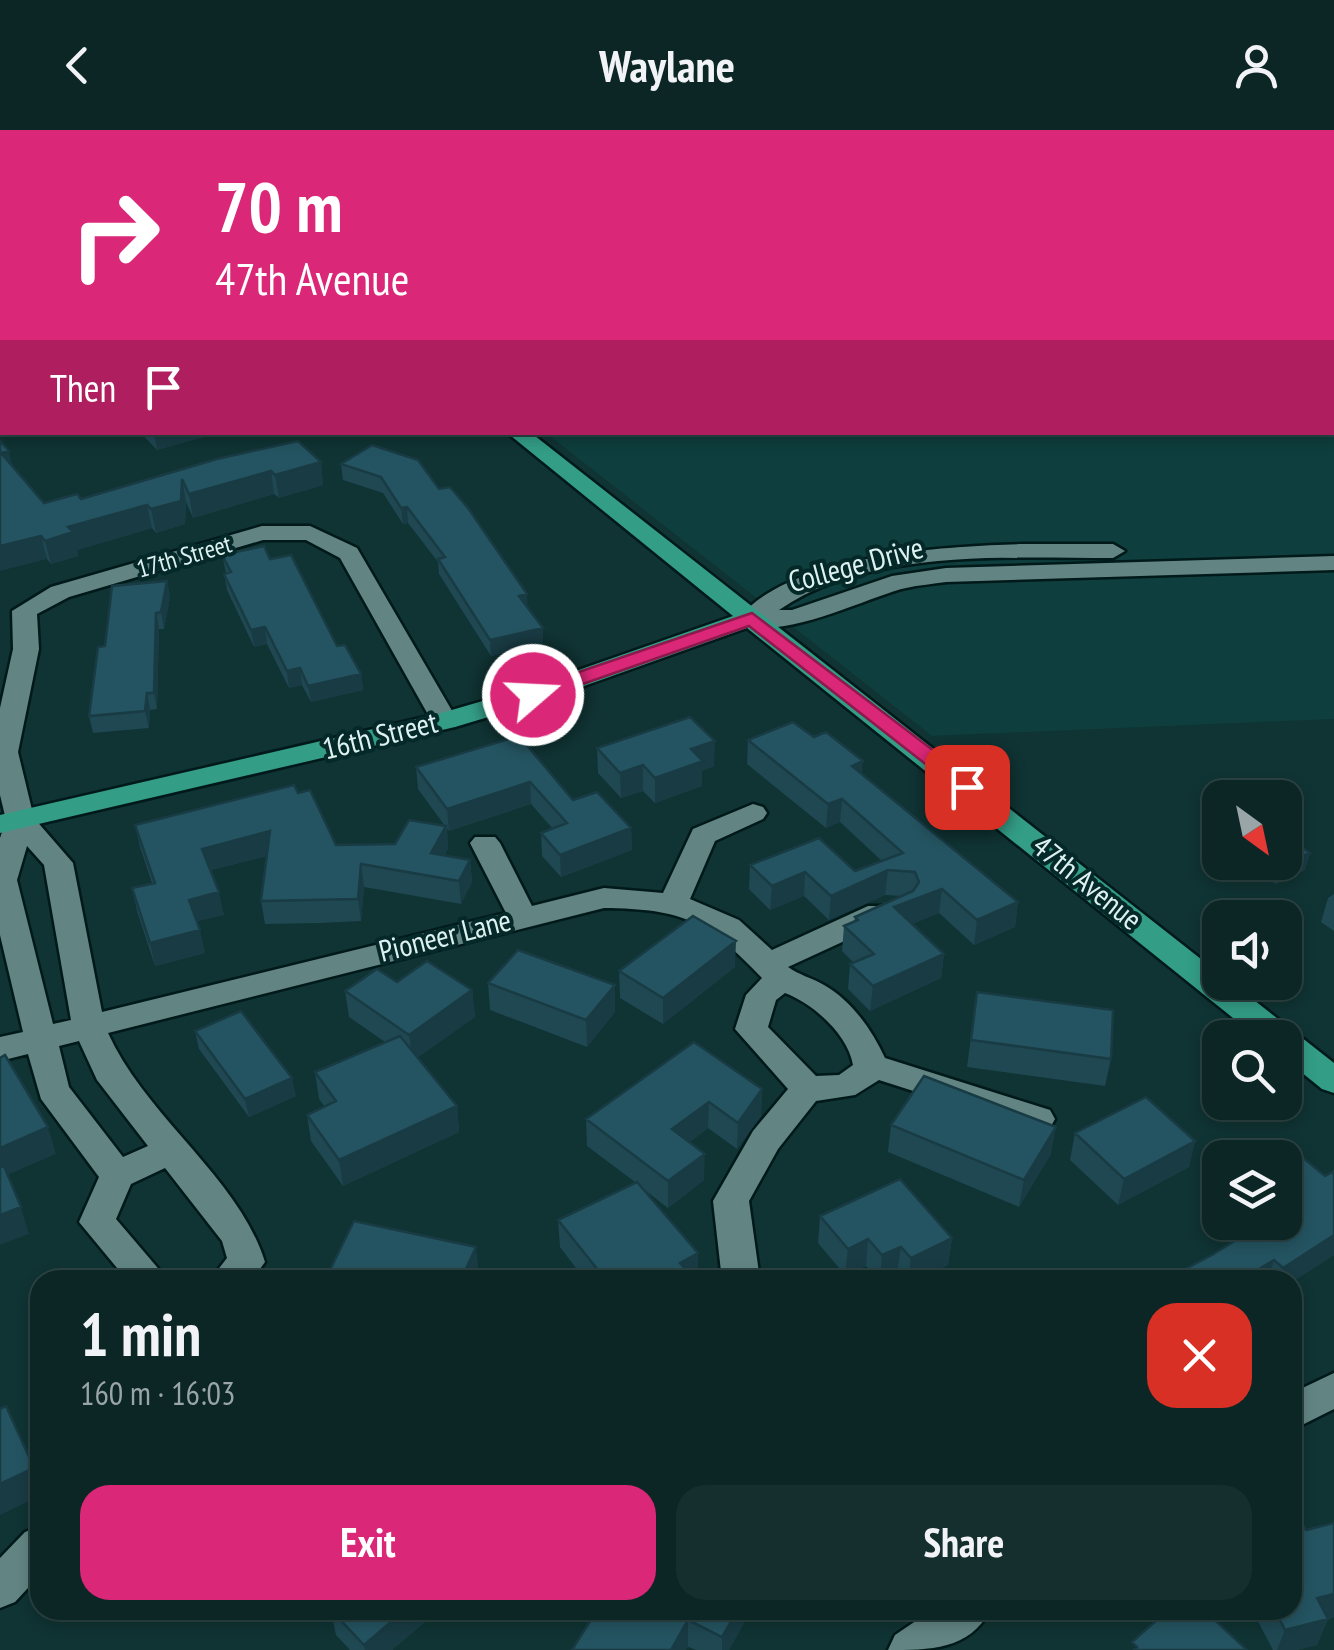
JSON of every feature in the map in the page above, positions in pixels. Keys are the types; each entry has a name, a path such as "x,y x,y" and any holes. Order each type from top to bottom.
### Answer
{"main road":[{"name":"47th Avenue","path":"520,435 1257,1020"},
{"name":"16th Street","path":"10,822 445,720 533,695 752,618"},
{"name":"47th Avenue","path":"1302,1056 1334,1082"}],"street":[{"name":"17th Street","path":"10,822 4,752 26,648 24,611 60,592 262,533 310,533 349,553 445,720"},
{"name":"College Drive","path":"752,618 774,598 867,566 942,553 1170,551 1322,563"},
{"path":"673,904 703,835 753,813"},
{"path":"10,822 58,863 90,1026 108,1072 239,1236 247,1262 239,1270"},
{"path":"10,822 2,880 53,1090 118,1175"},
{"path":"486,844 523,918"},
{"name":"Pioneer Lane","path":"0,1049 604,898 673,904 740,935 775,972 814,994 865,1044 872,1066"},
{"path":"898,905 775,972 751,1029 807,1088 838,1090 862,1079 872,1066 1038,1119"},
{"path":"741,1270 731,1201 765,1140 807,1088"},
{"path":"139,1270 96,1222 118,1175 171,1150"},
{"path":"1302,1406 1334,1388"},
{"path":"0,1588 30,1556"},
{"path":"910,1650 954,1620"}],"shaded area":[{"path":"549,435 1334,435 1334,719 932,736"}],"building":[{"path":"0,441 9,451 1,453 44,503 77,494 81,499 217,459 298,441 321,462 275,475 271,471 189,494 182,479 181,501 151,509 147,505 68,527 73,532 45,541 41,536 0,546"},
{"path":"372,445 418,460 439,489 450,487 527,594 519,596 543,628 490,640 438,559 445,557 407,507 401,508 381,477 341,464"},
{"path":"264,546 270,559 291,555 337,646 345,645 361,674 308,686 300,668 287,671 265,627 251,630 224,574 231,572 222,555"},
{"path":"167,581 161,612 156,613 154,693 147,693 145,711 89,716 98,647 105,646 112,586"},
{"path":"690,717 715,741 691,749 703,761 655,778 643,765 620,773 597,748"},
{"path":"793,722 814,737 826,732 863,761 852,766 1018,902 977,920 942,889 894,907 944,954 873,986 850,964 874,954 844,926 858,920 855,917 913,891 919,882 915,872 888,870 831,896 805,872 772,886 750,865 819,838 855,871 903,853 842,799 828,804 748,740"},
{"path":"519,736 573,800 597,792 631,828 560,855 541,833 567,823 530,782 447,809 416,767"},
{"path":"294,785 298,793 310,790 336,845 395,844 409,820 446,826 431,853 470,860 459,881 361,864 358,899 261,901 270,831 202,849 219,892 189,900 200,930 150,943 132,888 155,883 135,825"},
{"path":"693,916 736,941 663,998 619,971"},
{"path":"518,950 615,985 586,1020 488,983"},
{"path":"427,961 472,990 409,1035 345,991 377,969 397,982"},
{"path":"977,992 1113,1010 1111,1059 971,1040"},
{"path":"241,1011 292,1078 245,1099 195,1031"},
{"path":"400,1036 457,1106 339,1160 307,1115 336,1101 315,1072"},
{"path":"694,1042 762,1089 738,1123 709,1102 672,1129 705,1154 668,1181 586,1119"},
{"path":"5,1055 48,1127 0,1148 0,1058"},
{"path":"924,1076 1056,1127 1024,1180 891,1125"},
{"path":"1146,1097 1195,1141 1124,1179 1075,1133"},
{"path":"1302,1157 1325,1176 1334,1171 1334,1235 1283,1268 1274,1260 1258,1270 1183,1270 1236,1240 1302,1240"},
{"path":"4,1166 21,1207 0,1215 0,1168"},
{"path":"900,1179 952,1238 911,1258 901,1247 882,1255 868,1239 848,1249 820,1216"},
{"path":"637,1182 698,1253 680,1263 686,1270 598,1270 558,1220"},
{"path":"354,1221 476,1247 466,1270 330,1270"},
{"path":"6,1406 30,1459 30,1470 0,1484 0,1409"},
{"path":"1302,1523 1306,1530 1334,1523 1334,1594 1317,1598 1328,1619 1285,1630 1280,1620 1302,1620"},
{"path":"340,1620 393,1620 364,1645"},
{"path":"591,1620 688,1620 671,1650 572,1650"},
{"path":"688,1620 732,1620 722,1637"},
{"path":"1157,1620 1215,1620 1247,1650 1134,1650 1137,1647 1132,1642"}],"route":[{"path":"533,695 752,618 967,787"}]}
